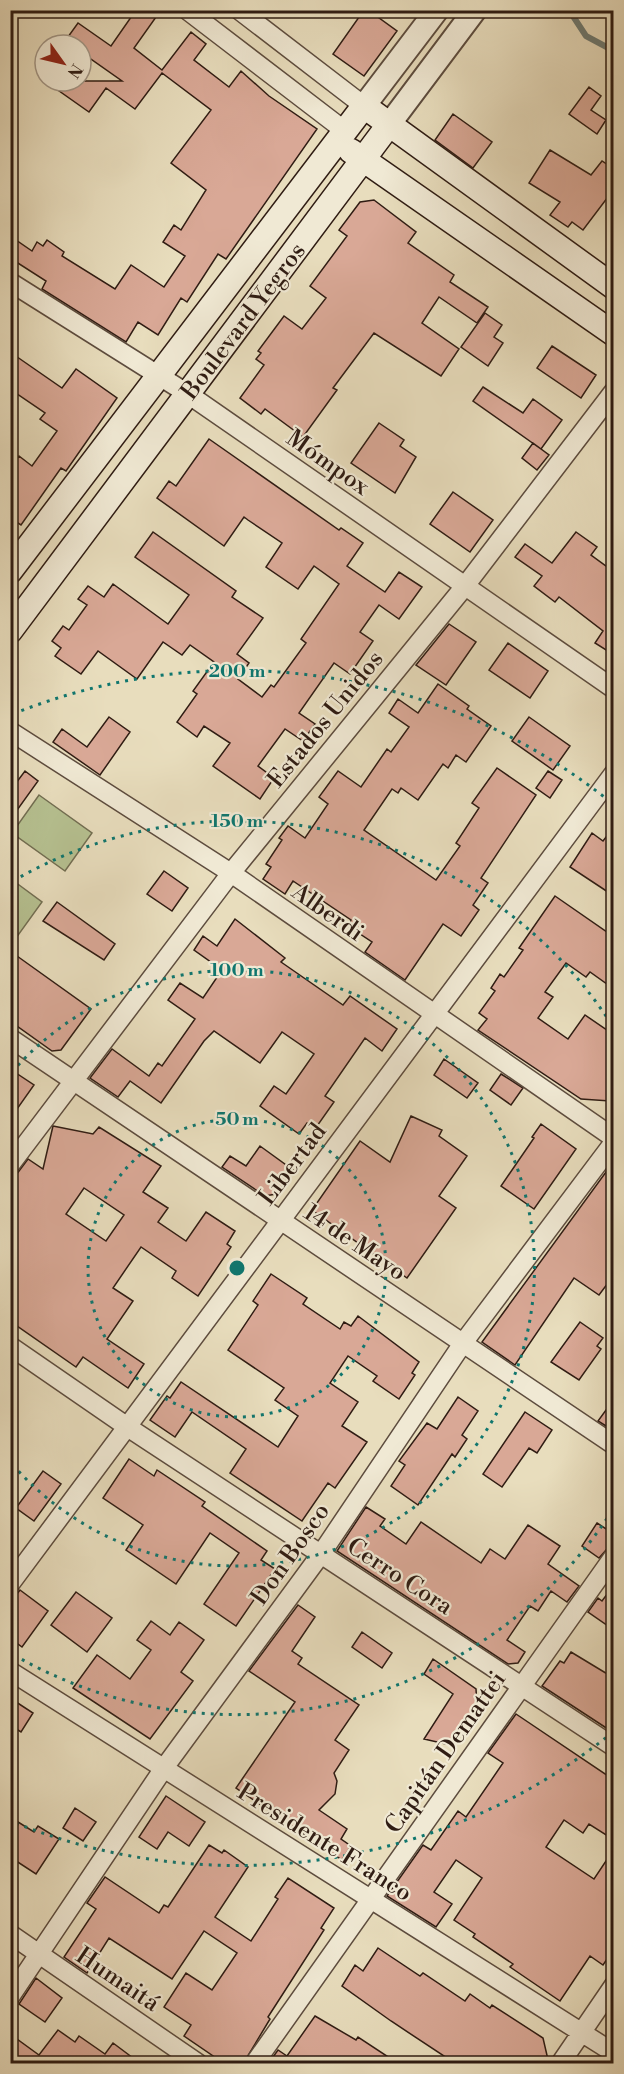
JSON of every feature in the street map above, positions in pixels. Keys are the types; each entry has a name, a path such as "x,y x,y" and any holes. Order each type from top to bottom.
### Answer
{"main road":[{"name":"Boulevard Yegros","path":"10,571 364,106"},
{"path":"364,106 388,126 614,286"},
{"name":"Boulevard Yegros","path":"10,631 388,126"},
{"path":"341,136 363,160 614,334"}],"street":[{"path":"187,10 341,136"},
{"path":"238,10 364,106"},
{"name":"Boulevard Yegros","path":"364,106 437,10"},
{"name":"Boulevard Yegros","path":"388,126 475,10"},
{"name":"Mómpox","path":"10,282 188,394 614,689"},
{"name":"Estados Unidos","path":"10,1166 231,873 465,586 614,391"},
{"name":"Alberdi","path":"10,731 231,873 614,1140"},
{"name":"Libertad","path":"10,1584 129,1428 280,1220 614,773"},
{"name":"14 de Mayo","path":"10,1038 614,1445"},
{"name":"Don Bosco","path":"10,1997 164,1768 321,1554 463,1343 614,1140"},
{"name":"Cerro Cora","path":"10,1346 129,1428 522,1685 614,1748"},
{"name":"Capitán Demattei","path":"254,2064 614,1556"},
{"name":"Presidente Franco","path":"10,1671 614,2053"},
{"name":"Humaitá","path":"10,1934 199,2064"},
{"path":"560,2064 614,1985"}],"green space":[{"path":"39,795 92,833 65,871 12,833"},
{"path":"11,879 42,902 11,945"}],"building":[{"path":"136,10 161,10 134,48 162,70 191,32 206,44 194,60 229,87 241,71 269,96 317,129 226,259 218,254 187,302 181,298 158,335 138,322 126,342 42,289 46,281 10,258 10,236 32,251 37,242 43,246 47,240 64,252 62,256 115,289 131,265 164,287 185,256 163,242 174,225 181,230 206,190 171,163 211,110 162,73 135,109 106,88 89,112 62,93 93,93 93,81 122,81 93,60 93,33 111,46"},
{"path":"364,10 368,10 397,31 364,76 333,54"},
{"path":"78,23 92,33 71,33"},
{"path":"589,87 601,96 591,110 606,120 597,134 569,114"},
{"path":"453,114 492,142 473,168 435,140"},
{"path":"550,150 591,175 602,161 614,169 614,189 583,230 572,222 568,227 550,215 560,202 529,183"},
{"path":"374,200 416,232 408,243 454,275 450,282 488,307 477,323 439,297 422,323 459,349 441,376 374,333 333,388 337,390 303,437 265,409 261,414 240,398 264,365 256,359 261,353 258,351 284,316 302,329 326,298 310,286 347,236 339,230 360,202"},
{"path":"485,313 502,325 494,337 503,343 488,366 461,347"},
{"path":"552,346 596,375 581,398 537,368"},
{"path":"10,352 62,388 76,369 117,398 66,471 61,468 21,525 10,518 10,468 19,456 32,466 57,431 40,419 45,413 10,389"},
{"path":"483,387 523,413 533,399 562,420 541,449 473,401"},
{"path":"379,423 404,440 400,446 416,457 395,493 351,463"},
{"path":"209,439 339,530 341,528 363,543 347,566 385,592 399,572 422,587 399,619 379,605 360,632 373,641 350,674 334,663 299,713 315,724 303,741 285,729 258,766 274,778 260,799 213,766 230,743 204,726 197,737 177,722 197,694 193,691 214,662 190,645 182,655 163,642 137,679 98,651 81,674 55,656 61,648 52,641 63,626 69,630 87,605 78,599 88,586 104,597 113,584 168,624 189,595 135,557 153,532 236,591 232,597 263,618 237,654 249,663 238,679 262,697 271,685 274,687 306,643 301,639 339,584 314,566 298,589 266,567 282,543 244,517 224,546 157,498 169,481 176,486"},
{"path":"533,443 549,455 537,470 522,458"},
{"path":"453,492 493,520 470,552 430,524"},
{"path":"576,532 597,547 591,555 614,572 614,655 595,643 603,631 559,597 555,602 534,586 542,576 515,557 525,544 552,563"},
{"path":"449,624 476,642 446,685 416,665"},
{"path":"508,643 548,671 530,698 489,670"},
{"path":"438,684 469,706 467,709 491,726 466,762 456,755 448,768 443,764 418,800 401,788 398,793 392,789 364,830 436,880 460,846 456,843 479,808 472,803 497,768 536,795 481,878 488,883 473,905 479,910 461,936 443,924 405,980 365,952 372,942 348,926 351,920 293,881 285,894 263,879 271,867 266,864 282,840 279,838 288,826 305,838 328,804 319,797 338,771 361,787 387,749 391,752 409,727 389,713 398,699 418,713"},
{"path":"109,717 130,732 100,775 53,742 62,729 87,747"},
{"path":"529,717 570,746 553,770 512,741"},
{"path":"25,771 38,781 10,820 10,791"},
{"path":"548,771 562,780 550,798 536,788"},
{"path":"614,827 614,896 570,867 592,833 603,841"},
{"path":"164,871 188,888 172,911 147,894"},
{"path":"555,896 614,937 614,989 590,972 586,977 566,963 545,992 553,997 538,1018 568,1039 585,1015 614,1035 610,1101 581,1099 478,1030 487,1019 479,1013 495,991 491,988 500,974 504,977 523,950 519,948"},
{"path":"57,902 115,944 104,960 43,921"},
{"path":"235,919 285,958 281,962 343,1005 350,996 397,1029 382,1051 365,1038 325,1096 334,1102 315,1129 307,1123 299,1134 260,1106 274,1086 286,1094 314,1054 282,1032 260,1063 214,1031 204,1041 161,1103 130,1081 118,1097 90,1078 112,1049 149,1076 158,1063 162,1066 195,1019 168,1000 180,983 203,998 222,970 194,950 203,936 217,946"},
{"path":"17,956 91,1009 61,1050 52,1051 10,1021 10,964"},
{"path":"444,1059 478,1083 467,1098 434,1075"},
{"path":"10,1069 34,1085 10,1119"},
{"path":"501,1074 523,1088 511,1105 490,1090"},
{"path":"411,1116 442,1130 439,1136 467,1156 439,1196 456,1208 407,1278 312,1210 360,1141 390,1162"},
{"path":"541,1124 576,1149 534,1209 501,1186"},
{"path":"53,1126 93,1134 99,1127 161,1166 143,1192 168,1208 158,1222 186,1241 206,1212 235,1231 227,1244 231,1247 198,1296 172,1278 176,1271 141,1247 113,1288 133,1301 107,1339 144,1364 128,1388 83,1357 76,1367 10,1321 10,1183 28,1159 43,1169","holes":["84,1188 124,1215 106,1241 66,1214"]},
{"path":"260,1146 293,1170 276,1194 265,1196 222,1167 230,1156 246,1166"},
{"path":"614,1161 614,1257 607,1266 614,1271 614,1275 599,1295 574,1278 515,1365 482,1342"},
{"path":"271,1274 307,1298 303,1304 340,1329 344,1322 351,1326 358,1316 419,1362 412,1373 415,1375 399,1399 373,1381 377,1376 348,1356 330,1383 358,1402 342,1426 367,1442 335,1488 328,1483 302,1521 230,1473 246,1449 192,1412 175,1437 150,1420 167,1396 170,1398 181,1382 278,1447 298,1416 275,1400 284,1388 228,1350 258,1305 253,1301"},
{"path":"580,1322 603,1338 597,1346 601,1349 579,1380 551,1362"},
{"path":"458,1397 478,1411 462,1435 467,1439 455,1457 452,1454 418,1505 391,1486 405,1465 399,1461 427,1423 437,1429"},
{"path":"614,1399 614,1431 598,1421"},
{"path":"525,1412 552,1430 537,1453 529,1448 502,1487 483,1474"},
{"path":"129,1459 154,1476 157,1470 205,1502 202,1506 267,1551 261,1560 275,1569 236,1626 204,1604 239,1553 210,1533 176,1584 126,1550 143,1525 103,1498"},
{"path":"43,1471 61,1484 34,1521 16,1508"},
{"path":"366,1507 385,1519 380,1526 406,1544 421,1522 481,1563 490,1549 505,1559 528,1525 560,1546 548,1564 579,1586 567,1602 551,1591 538,1611 530,1606 507,1640 525,1652 518,1663 508,1664 337,1551"},
{"path":"597,1523 614,1534 614,1541 599,1558 582,1546"},
{"path":"614,1585 614,1630 588,1612 598,1598 602,1601"},
{"path":"20,1590 48,1611 22,1647 10,1638 10,1603"},
{"path":"76,1592 112,1618 87,1652 51,1625"},
{"path":"298,1605 315,1617 292,1651 302,1658 298,1664 359,1705 335,1740 349,1750 334,1773 337,1781 335,1794 319,1810 347,1829 341,1839 351,1846 342,1860 236,1788 295,1702 249,1671"},
{"path":"151,1621 170,1635 179,1622 204,1640 181,1672 193,1681 150,1739 73,1688 97,1655 130,1679 151,1650 137,1640"},
{"path":"362,1632 392,1653 382,1668 352,1647"},
{"path":"571,1652 614,1678 614,1733 542,1686 560,1661 564,1663"},
{"path":"433,1659 476,1689 477,1706 450,1745 424,1739 453,1694 424,1674"},
{"path":"10,1698 33,1713 21,1732 10,1725"},
{"path":"516,1714 614,1780 614,1840 589,1824 583,1833 564,1820 546,1847 594,1879 614,1849 614,1949 603,1965 590,1956 560,2001 510,1967 513,1964 473,1937 475,1934 454,1920 482,1878 456,1860 434,1892 452,1904 436,1927 387,1896 423,1845 431,1850 458,1811 466,1817 503,1763 488,1753"},
{"path":"166,1796 205,1822 189,1846 168,1832 157,1849 139,1837"},
{"path":"75,1808 96,1822 83,1841 63,1828"},
{"path":"10,1817 34,1832 38,1826 59,1839 36,1874 10,1857"},
{"path":"209,1845 222,1853 224,1850 248,1867 215,1917 251,1941 278,1899 275,1897 288,1878 334,1908 321,1928 324,1930 268,2017 270,2019 243,2064 225,2064 184,2036 191,2025 164,2007 186,1973 212,1990 237,1953 204,1931 172,1979 109,1938 87,1973 64,1957 96,1909 87,1903 105,1877 159,1913 164,1905 168,1907"},
{"path":"378,1948 420,1976 423,1973 465,2001 470,1994 490,2008 492,2005 543,2038 549,2064 456,2064 391,2021 342,1986 355,1965 363,1971"},
{"path":"36,1978 62,1998 45,2022 19,2004"},
{"path":"315,2016 356,2040 358,2037 399,2064 268,2064 278,2050 287,2056"},
{"path":"58,2030 75,2042 79,2036 105,2054 113,2043 141,2064 10,2064 10,2034 39,2055"}],"waterway":[{"path":"569,10 586,36 614,51"}]}
